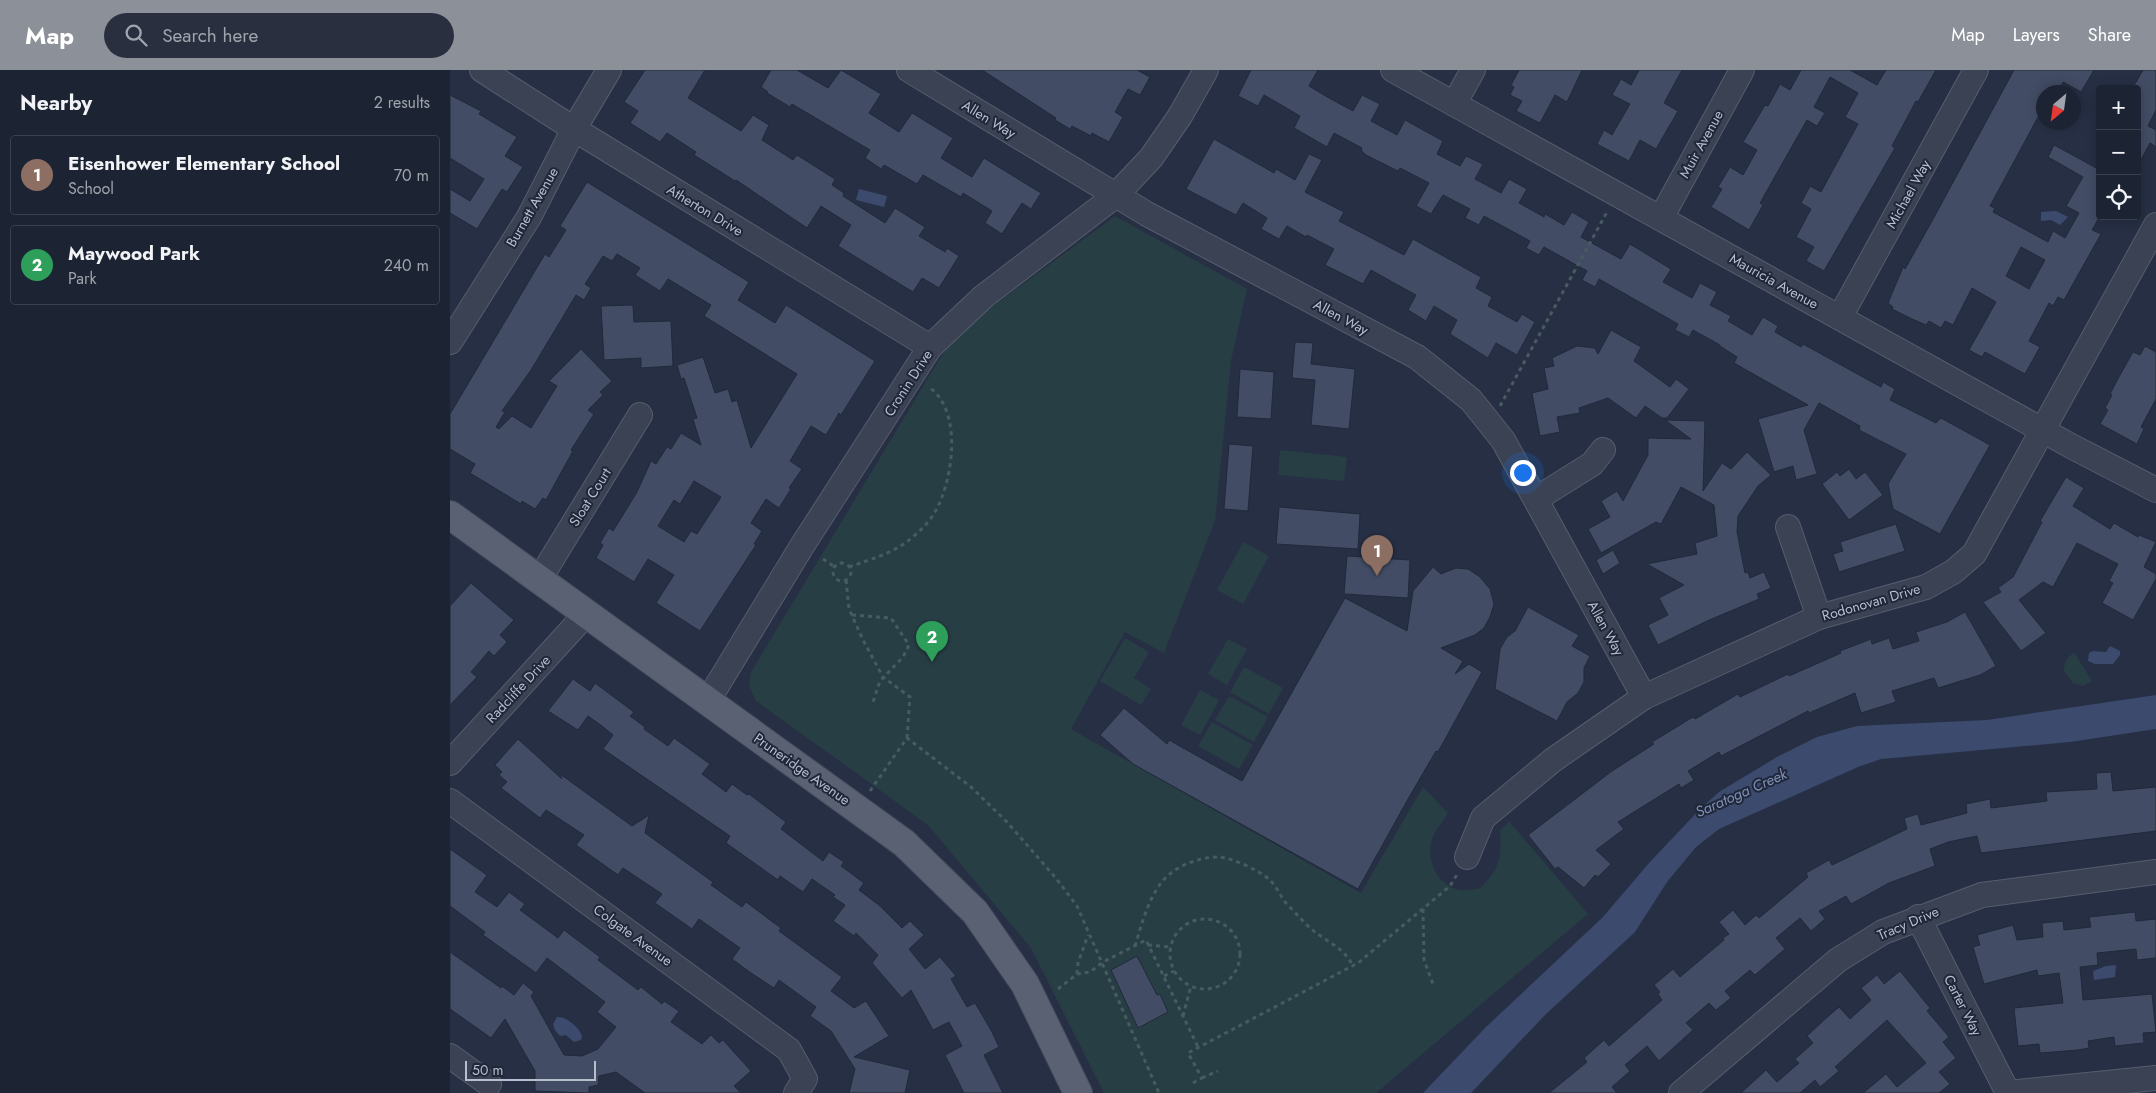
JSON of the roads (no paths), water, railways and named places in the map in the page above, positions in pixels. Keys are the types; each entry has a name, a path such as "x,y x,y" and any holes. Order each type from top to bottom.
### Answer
{"main road":[{"name":"Pruneridge Avenue","path":"450,515 904,843 975,912 1025,984 1078,1093"}],"street":[{"name":"Atherton Drive","path":"482,70 574,129 930,347"},
{"name":"Burnett Avenue","path":"450,342 529,216 574,129 609,70"},
{"name":"Allen Way","path":"909,70 1115,196 1417,357 1471,400 1503,440 1644,697"},
{"name":"Cronin Drive","path":"707,702 802,546 930,347 983,297 1115,196 1151,158 1180,116 1206,70"},
{"name":"Mauricia Avenue","path":"1393,70 2043,431 2156,490"},
{"path":"1454,104 1473,70"},
{"name":"Muir Avenue","path":"1661,218 1742,70"},
{"name":"Michael Way","path":"1840,317 1976,70"},
{"name":"Rodonovan Drive","path":"1467,857 1483,818 1552,760 1644,697 1819,617 1926,587 1953,572 1974,554 2156,225"},
{"name":"Sloat Court","path":"539,580 640,415"},
{"path":"1536,499 1592,464 1603,450"},
{"path":"1788,527 1819,617"},
{"name":"Radcliffe Drive","path":"450,763 586,614"},
{"name":"Colgate Avenue","path":"450,801 790,1050 800,1086"},
{"name":"Tracy Drive","path":"1681,1093 1838,960 1883,932 1918,917 1982,895 2156,872"},
{"name":"Carter Way","path":"1918,917 2008,1093"},
{"path":"450,1056 489,1084"},
{"path":"2008,1093 2156,1078"}],"water":[{"path":"859,189 887,196 884,207 856,200"},
{"path":"2056,211 2068,217 2060,225 2051,220 2041,221 2041,212"},
{"path":"2110,646 2120,651 2120,655 2113,664 2095,664 2088,661 2089,653 2093,651 2106,652"},
{"name":"Saratoga Creek","path":"2156,695 2156,729 2070,742 1881,759 1858,767 1719,829 1696,847 1667,882 1635,932 1545,1015 1471,1093 1423,1093 1486,1027 1603,917 1649,863 1700,809 1719,792 1777,757 1817,737 1857,726 1987,720"},
{"path":"2116,965 2115,977 2094,980 2093,971 2106,966"},
{"path":"557,1017 564,1018 576,1026 581,1033 581,1040 574,1042 566,1035 560,1036 553,1024"}],"place":[{"name":"Eisenhower Elementary School","path":"1377,576"},
{"name":"Maywood Park","path":"932,662"}]}
